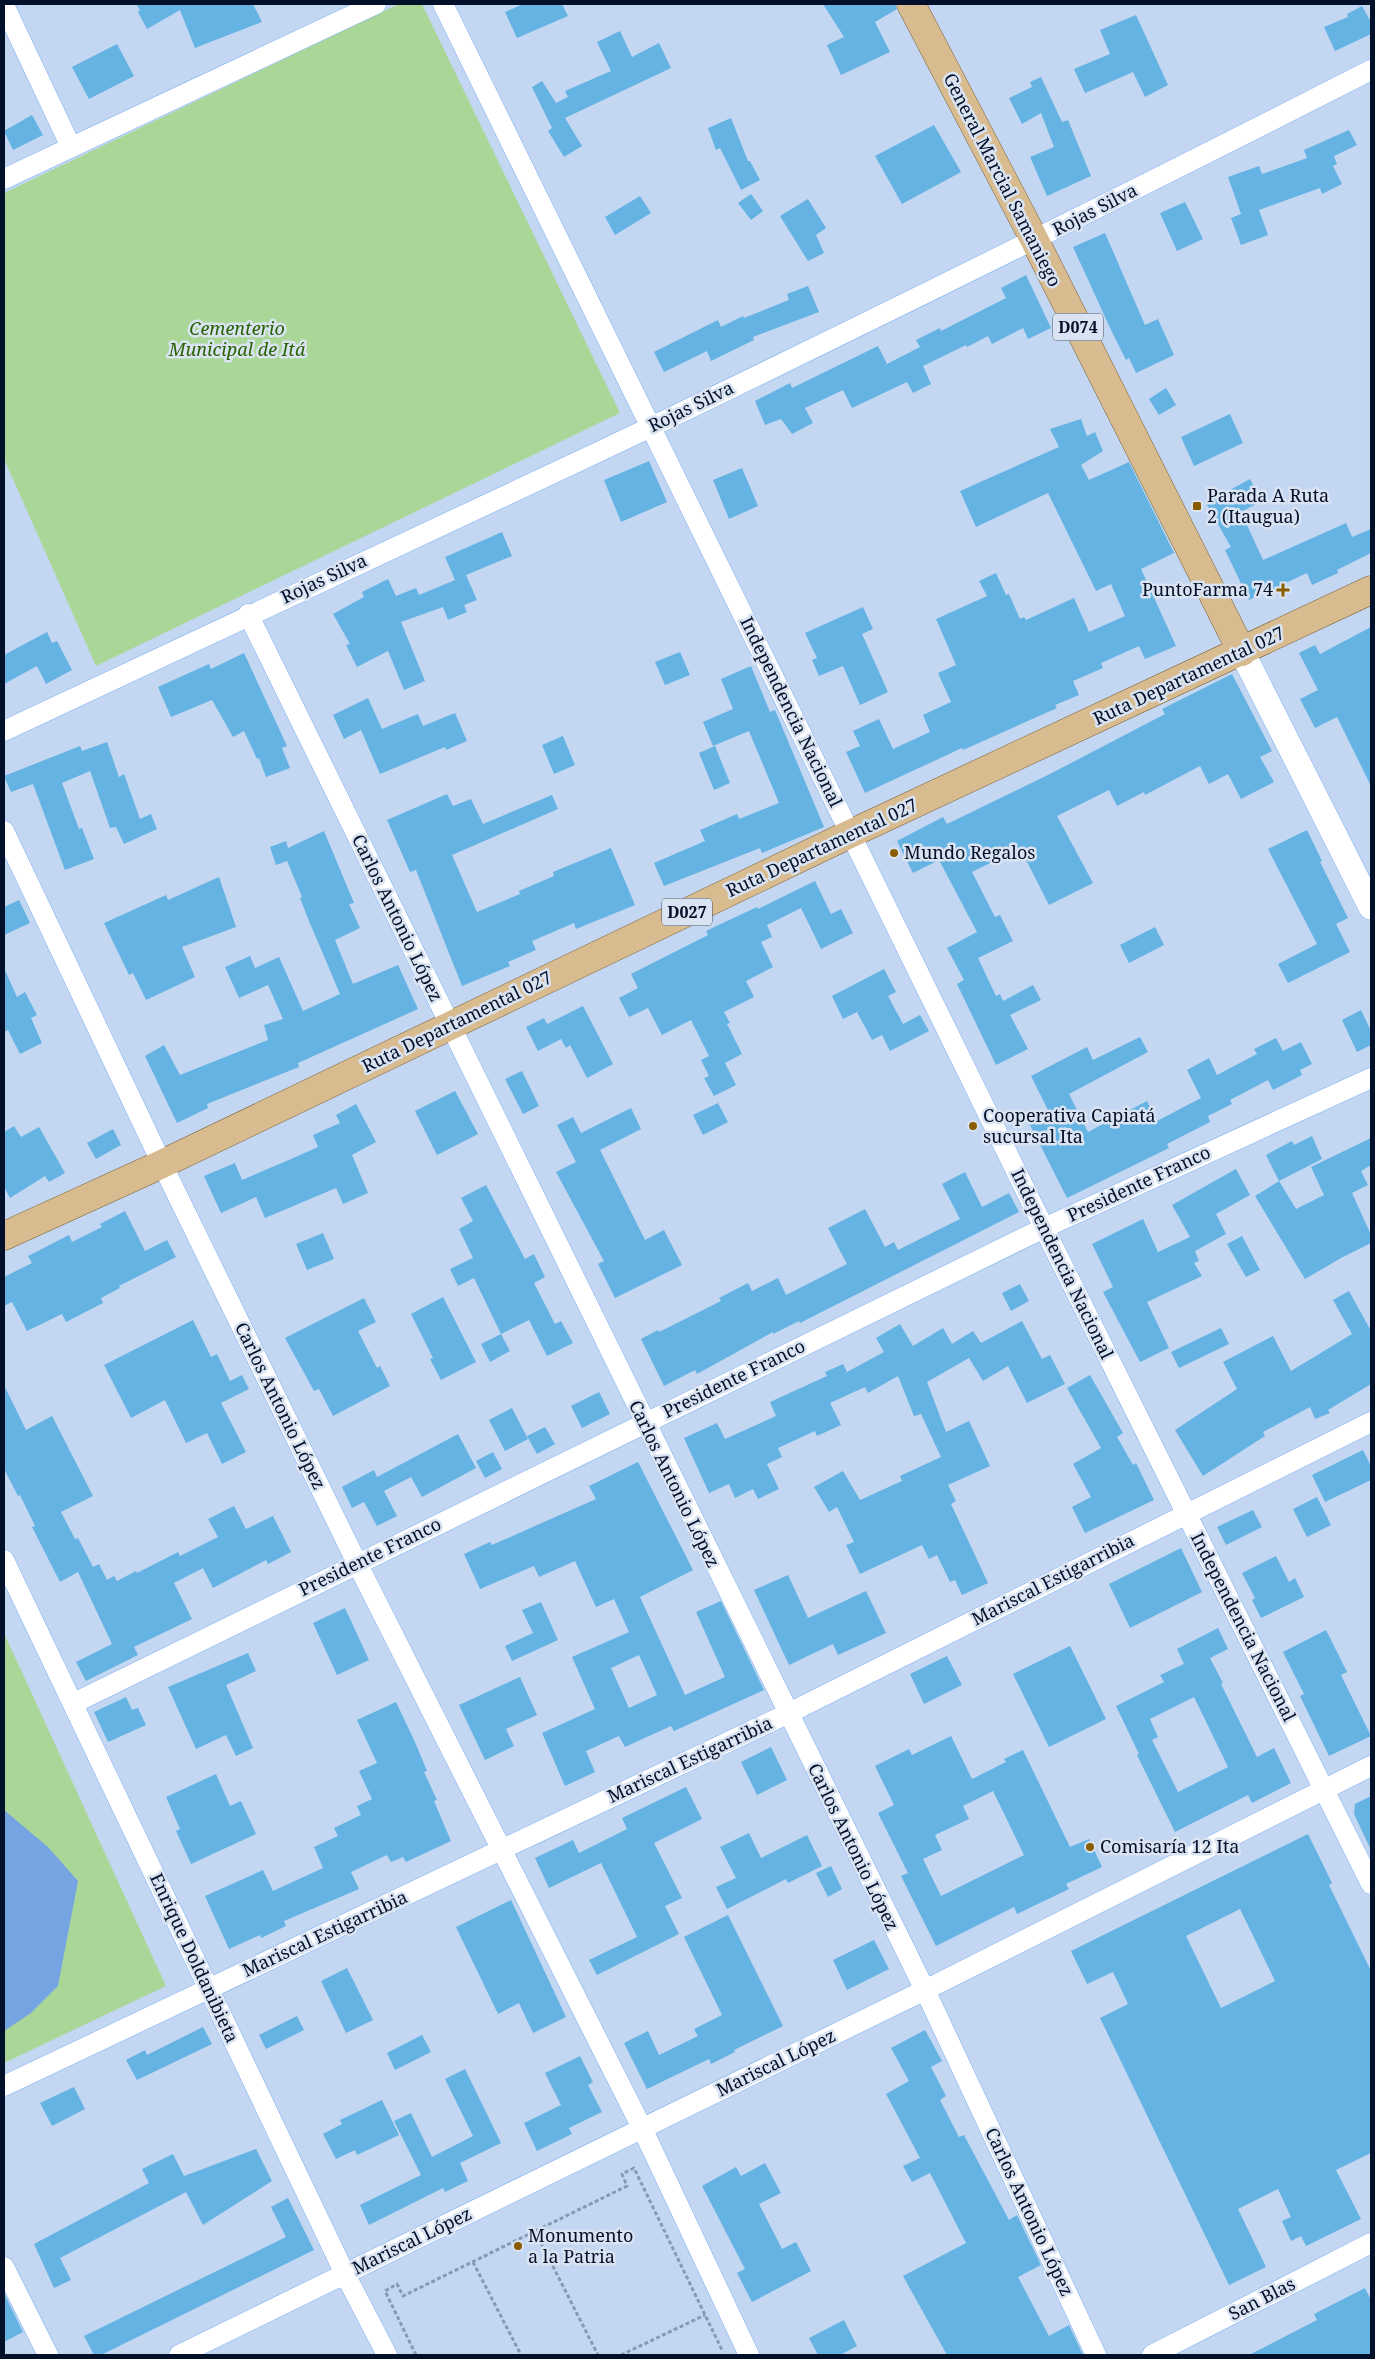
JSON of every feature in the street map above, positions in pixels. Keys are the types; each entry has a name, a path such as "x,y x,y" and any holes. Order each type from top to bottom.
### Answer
{"main road":[{"name":"General Marcial Samaniego","path":"911,4 1034,241 1242,652"},
{"name":"Ruta Departamental 027","path":"4,1236 162,1164 850,834 1371,590"}],"street":[{"path":"4,179 376,4"},
{"name":"Independencia Nacional","path":"443,4 1044,1228 1371,1884"},
{"path":"4,5 72,147"},
{"name":"Rojas Silva","path":"4,732 248,614 651,427 1034,241 1371,70"},
{"name":"Carlos Antonio López","path":"248,614 787,1714 925,1990 1096,2355"},
{"name":"D074","path":"1242,652 1371,907"},
{"name":"Carlos Antonio López","path":"4,831 162,1164 357,1563 642,2128 749,2355"},
{"name":"Presidente Franco","path":"74,1703 1044,1228 1371,1078"},
{"name":"Mariscal Estigarribia","path":"4,2086 787,1714 1371,1422"},
{"name":"Enrique Doldanibieta","path":"4,1560 74,1703 345,2274 387,2355"},
{"name":"Mariscal López","path":"179,2355 925,1990 1371,1766"},
{"name":"San Blas","path":"1152,2355 1371,2243"},
{"path":"4,2267 48,2355"}],"path":[{"path":"416,2355 384,2291 398,2284 403,2296 628,2186 622,2174 634,2168 725,2355"},
{"path":"535,2231 598,2355"},
{"path":"473,2262 521,2355"},
{"path":"620,2355 705,2315"}],"green space":[{"name":"Cementerio Municipal de Itá","path":"399,4 422,4 620,413 96,666 4,459 4,193"},
{"path":"4,1633 166,1986 4,2063"}],"water":[{"path":"4,1810 48,1847 78,1881 58,1986 31,2013 4,2031"}],"building":[{"path":"136,4 253,4 262,22 195,48 180,10 147,29"},
{"path":"523,4 562,4 568,16 517,38 505,12"},
{"path":"823,4 895,4 897,9 875,22 890,52 841,75 827,45 844,37"},
{"path":"1362,6 1371,22 1371,34 1335,51 1324,27 1348,17 1347,14"},
{"path":"1136,15 1168,85 1145,97 1133,72 1085,93 1074,69 1110,54 1100,30"},
{"path":"620,31 632,57 659,43 671,68 565,118 582,146 564,157 548,131 552,128 532,87 542,81 556,103 568,97 565,91 611,71 597,42"},
{"path":"117,44 134,76 89,99 72,67"},
{"path":"1041,77 1062,122 1068,120 1091,176 1047,196 1030,157 1054,147 1041,113 1022,124 1009,98 1032,87 1030,82"},
{"path":"32,115 43,135 13,150 4,131"},
{"path":"731,118 748,161 750,161 760,180 741,190 720,148 716,150 708,128"},
{"path":"934,125 961,172 902,204 875,156"},
{"path":"1349,130 1357,145 1334,156 1337,164 1333,166 1342,184 1322,194 1320,188 1259,210 1268,235 1241,245 1231,218 1241,214 1228,177 1259,166 1262,174 1307,158 1304,150"},
{"path":"751,194 763,211 751,220 738,203"},
{"path":"640,196 651,213 615,235 605,217"},
{"path":"808,199 826,228 816,235 824,253 808,261 780,216"},
{"path":"1185,202 1203,239 1177,251 1160,213"},
{"path":"1105,233 1145,325 1158,319 1174,355 1136,373 1129,358 1126,360 1112,332 1073,247"},
{"path":"1026,275 1051,328 1028,339 1023,328 992,344 988,336 967,347 966,345 923,366 931,384 913,393 907,382 852,408 843,390 805,408 813,423 792,434 781,419 765,425 755,401 790,383 792,388 878,346 887,364 920,347 916,340 940,328 941,331 1006,298 1001,288"},
{"path":"808,286 819,312 753,337 754,340 711,361 707,351 664,372 654,352 718,320 721,327 743,316 744,318 789,300 787,294"},
{"path":"1166,388 1176,405 1159,415 1149,399"},
{"path":"1230,414 1243,443 1194,466 1181,437"},
{"path":"1081,419 1087,436 1095,432 1103,451 1081,465 1089,480 1129,462 1174,553 1141,569 1176,646 1145,659 1139,646 1101,663 1103,668 1073,681 1079,695 1055,705 1057,708 963,750 962,748 865,793 846,752 860,746 853,731 879,719 893,749 930,732 923,715 951,702 938,673 956,665 936,619 987,596 979,581 996,573 1006,595 1009,594 1020,619 1024,617 1026,620 1074,598 1089,632 1125,616 1111,584 1096,591 1048,493 976,527 960,491 1059,447 1050,429"},
{"path":"649,461 667,502 621,522 604,480"},
{"path":"742,468 758,506 729,519 713,480"},
{"path":"1250,479 1262,501 1241,512 1263,560 1346,523 1352,537 1371,529 1371,553 1337,570 1338,573 1312,585 1307,573 1249,600 1225,550 1231,547 1206,503"},
{"path":"502,532 512,556 466,575 477,600 464,605 467,612 448,620 443,607 401,622 425,681 404,690 388,651 357,667 346,645 350,644 333,614 364,597 362,592 388,579 396,596 416,588 419,595 455,580 445,557"},
{"path":"863,607 873,629 862,634 888,692 860,705 843,666 819,676 812,660 817,658 805,633"},
{"path":"1371,627 1371,786 1337,717 1315,728 1300,699 1318,690 1299,653 1315,645 1320,654"},
{"path":"47,632 52,643 57,641 72,670 46,684 37,666 4,684 4,655"},
{"path":"680,652 690,675 665,685 655,662"},
{"path":"244,653 287,746 282,748 290,768 266,777 259,758 257,759 244,731 233,737 212,700 171,717 158,687 209,664 211,669"},
{"path":"751,666 770,712 775,710 824,827 762,853 760,848 664,886 654,863 705,841 700,830 737,814 739,819 779,803 749,731 713,746 703,722 733,709 721,679"},
{"path":"1232,674 1272,751 1260,757 1274,782 1241,799 1228,774 1209,784 1200,766 1145,795 1144,792 1117,806 1109,790 1057,816 1093,883 1049,905 1020,848 972,872 995,917 1000,915 1013,941 978,958 996,996 1000,994 1003,1001 1033,985 1041,1000 1010,1015 1028,1049 996,1065 957,984 964,980 947,948 977,932 939,860 913,873 897,841 943,817 947,824 1048,775 1165,714 1162,709"},
{"path":"368,698 382,729 418,714 423,726 455,713 467,741 446,750 445,747 380,774 361,730 344,739 333,715"},
{"path":"563,736 575,765 554,774 542,745"},
{"path":"107,742 119,777 124,774 140,819 151,814 157,829 124,844 116,827 110,828 90,771 62,783 79,829 82,828 94,859 65,870 33,784 11,792 4,776 80,746 82,751"},
{"path":"715,746 730,783 714,790 699,753"},
{"path":"447,794 453,806 471,799 483,824 552,795 558,809 452,855 477,912 520,894 519,891 554,876 553,872 611,848 635,905 576,929 574,923 532,941 536,950 508,962 510,966 462,986 416,870 410,872 387,820"},
{"path":"1307,830 1322,861 1320,862 1348,918 1336,924 1350,952 1288,983 1278,964 1317,944 1268,849"},
{"path":"324,831 354,903 349,904 360,928 335,940 353,984 398,965 418,1009 298,1063 299,1067 207,1104 208,1108 177,1123 145,1056 164,1045 180,1075 268,1040 264,1025 283,1019 268,985 239,998 225,967 250,956 255,968 279,957 303,1011 340,994 309,921 300,898 302,897 287,861 276,865 270,847 286,841 288,848"},
{"path":"219,877 236,927 182,947 195,977 146,1000 133,973 129,975 104,923 166,895 168,900"},
{"path":"815,881 831,914 841,909 853,933 821,949 801,908 767,925 772,937 761,942 773,967 746,981 754,997 724,1012 730,1023 727,1024 742,1054 725,1063 736,1085 714,1096 704,1078 709,1076 701,1060 709,1056 691,1020 662,1035 648,1008 629,1017 619,998 638,988 631,974 708,935 706,931 757,907 758,909"},
{"path":"19,900 30,923 4,935 4,907"},
{"path":"1155,927 1164,945 1129,963 1120,945"},
{"path":"4,968 17,997 25,992 37,1015 31,1018 42,1043 20,1054 8,1030 4,1032"},
{"path":"884,969 896,992 888,996 903,1024 920,1015 929,1031 890,1051 882,1035 872,1040 857,1012 843,1019 832,996"},
{"path":"583,1006 613,1064 587,1078 570,1045 566,1048 561,1039 538,1051 526,1027 544,1018 547,1024"},
{"path":"1361,1010 1371,1031 1371,1045 1357,1052 1342,1020"},
{"path":"1140,1037 1148,1052 1069,1094 1088,1132 1147,1101 1157,1121 1201,1098 1187,1070 1209,1058 1217,1075 1257,1054 1254,1049 1276,1038 1283,1051 1301,1042 1312,1064 1300,1070 1302,1075 1273,1090 1268,1080 1230,1100 1232,1104 1208,1116 1210,1122 1167,1144 1169,1148 1067,1198 1028,1121 1048,1110 1031,1076 1087,1047 1093,1060"},
{"path":"522,1071 539,1106 523,1114 505,1079"},
{"path":"455,1091 478,1134 437,1155 415,1111"},
{"path":"718,1103 728,1122 703,1135 693,1115"},
{"path":"356,1104 376,1142 352,1155 368,1193 343,1204 336,1188 265,1218 256,1197 221,1213 204,1176 235,1163 242,1180 318,1147 313,1135 340,1123 336,1115"},
{"path":"631,1108 641,1129 600,1150 645,1240 664,1230 682,1265 615,1298 598,1264 604,1261 556,1172 576,1162 557,1125 573,1117 581,1133"},
{"path":"14,1126 21,1137 39,1127 65,1173 49,1182 45,1176 10,1198 4,1187 4,1132"},
{"path":"113,1129 121,1145 96,1159 87,1143"},
{"path":"1312,1136 1322,1159 1279,1181 1266,1155 1292,1141 1294,1145"},
{"path":"1371,1138 1371,1165 1361,1171 1368,1185 1352,1193 1371,1235 1371,1243 1305,1279 1255,1196 1279,1181 1296,1209 1324,1195 1311,1167"},
{"path":"1236,1169 1250,1195 1216,1214 1226,1234 1195,1251 1199,1261 1194,1263 1202,1276 1147,1302 1169,1348 1140,1362 1103,1292 1113,1287 1092,1244 1143,1219 1158,1252 1190,1237 1172,1205"},
{"path":"965,1172 982,1207 1009,1193 1019,1212 800,1323 799,1321 773,1334 773,1332 697,1374 695,1370 664,1386 641,1339 721,1301 719,1298 748,1283 752,1291 778,1278 786,1295 847,1264 828,1228 865,1209 885,1247 894,1242 898,1250 960,1219 942,1184"},
{"path":"486,1185 525,1259 534,1254 545,1277 534,1283 555,1324 561,1321 573,1343 547,1356 529,1320 501,1334 474,1278 458,1286 450,1269 473,1258 459,1229 473,1221 461,1198"},
{"path":"125,1211 145,1251 167,1240 176,1257 119,1286 120,1288 101,1298 103,1303 66,1322 62,1314 27,1331 12,1302 4,1306 4,1277 32,1263 28,1256 69,1235 72,1242 102,1227 100,1224"},
{"path":"323,1233 334,1259 307,1270 296,1244"},
{"path":"1242,1236 1260,1270 1246,1277 1227,1244"},
{"path":"1020,1284 1029,1301 1011,1311 1002,1293"},
{"path":"1349,1291 1371,1331 1371,1384 1328,1410 1330,1413 1315,1419 1310,1407 1263,1432 1265,1436 1203,1476 1175,1430 1237,1389 1223,1362 1273,1336 1291,1371 1352,1334 1333,1300"},
{"path":"443,1297 476,1362 441,1380 430,1359 433,1358 411,1314"},
{"path":"364,1298 376,1322 358,1331 377,1368 380,1366 390,1386 333,1416 319,1389 314,1391 285,1338"},
{"path":"193,1320 211,1357 217,1354 230,1381 242,1375 249,1389 221,1403 246,1452 222,1464 207,1433 186,1443 165,1400 131,1418 104,1365"},
{"path":"1022,1321 1042,1359 1050,1355 1065,1384 1027,1403 1008,1366 983,1381 969,1358 927,1382 946,1432 969,1421 990,1466 948,1485 956,1501 951,1504 988,1583 962,1595 955,1580 950,1582 937,1555 929,1559 922,1545 860,1574 846,1545 854,1542 837,1507 829,1512 814,1487 843,1471 860,1500 902,1481 900,1476 941,1457 921,1414 914,1416 898,1376 868,1393 865,1387 830,1403 841,1425 817,1436 815,1431 778,1448 782,1457 767,1464 779,1489 758,1499 753,1489 735,1498 729,1484 709,1493 684,1438 717,1423 725,1439 776,1416 770,1402 827,1376 825,1372 843,1364 847,1372 884,1352 876,1338 900,1324 913,1346 943,1328 952,1344 973,1331 981,1343"},
{"path":"1221,1328 1229,1344 1179,1368 1171,1352"},
{"path":"501,1334 510,1351 490,1362 481,1344"},
{"path":"1090,1375 1123,1433 1117,1437 1133,1465 1136,1463 1154,1500 1085,1533 1072,1507 1091,1497 1073,1464 1101,1448 1067,1388"},
{"path":"4,1385 26,1430 52,1416 93,1496 61,1512 75,1539 78,1538 93,1567 99,1564 107,1580 114,1576 117,1581 178,1552 180,1556 218,1537 208,1519 234,1506 246,1529 273,1516 291,1552 268,1564 266,1560 213,1588 203,1568 174,1583 192,1619 134,1647 138,1655 86,1681 76,1662 112,1644 78,1572 60,1582 32,1527 35,1526 20,1495 18,1496 4,1469"},
{"path":"599,1392 610,1414 582,1428 571,1406"},
{"path":"512,1408 528,1439 505,1451 489,1420"},
{"path":"545,1427 555,1444 537,1454 527,1436"},
{"path":"458,1434 476,1468 422,1497 411,1477 384,1491 397,1516 377,1526 364,1502 352,1508 342,1487 374,1470 377,1477"},
{"path":"1363,1450 1371,1466 1371,1480 1325,1502 1312,1475"},
{"path":"493,1452 502,1469 485,1478 476,1461"},
{"path":"638,1462 693,1570 640,1597 685,1695 725,1677 696,1612 721,1601 764,1690 674,1731 671,1726 625,1747 619,1736 586,1751 595,1772 565,1786 542,1733 595,1709 572,1657 629,1632 614,1599 596,1607 575,1561 539,1577 534,1566 480,1589 464,1554 490,1542 492,1545 596,1499 589,1486","holes":["639,1655 657,1695 629,1708 611,1668"]},
{"path":"1317,1497 1331,1525 1307,1537 1293,1509"},
{"path":"1253,1510 1262,1527 1226,1545 1217,1527"},
{"path":"1181,1548 1202,1592 1130,1628 1109,1584"},
{"path":"1276,1556 1289,1582 1295,1578 1304,1597 1261,1618 1252,1600 1255,1598 1242,1573"},
{"path":"788,1575 808,1618 866,1591 886,1633 838,1655 833,1644 789,1665 754,1590"},
{"path":"541,1602 558,1640 512,1661 505,1646 533,1633 522,1610"},
{"path":"345,1608 369,1660 337,1675 313,1623"},
{"path":"1218,1628 1228,1649 1210,1658 1223,1683 1221,1684 1257,1757 1274,1748 1291,1783 1252,1803 1248,1795 1175,1832 1137,1755 1139,1754 1116,1706 1164,1682 1160,1675 1184,1664 1177,1649","holes":["1194,1697 1228,1767 1178,1792 1152,1740 1158,1737 1150,1719"]},
{"path":"1326,1630 1347,1672 1341,1675 1371,1736 1329,1756 1300,1696 1304,1694 1283,1652"},
{"path":"1070,1646 1106,1719 1049,1747 1013,1674"},
{"path":"248,1653 256,1671 226,1685 253,1748 236,1756 226,1735 196,1749 168,1687"},
{"path":"947,1656 962,1685 924,1704 910,1674"},
{"path":"520,1677 537,1715 506,1729 514,1746 485,1760 459,1705"},
{"path":"126,1697 132,1710 138,1708 146,1725 108,1742 94,1712"},
{"path":"396,1702 427,1771 424,1772 437,1800 434,1801 451,1841 406,1862 403,1857 391,1862 387,1855 351,1872 359,1889 284,1921 286,1926 261,1938 260,1935 229,1949 205,1896 263,1870 273,1891 323,1868 314,1847 338,1836 334,1828 361,1815 357,1806 372,1799 359,1771 377,1763 357,1720"},
{"path":"951,1736 972,1779 1006,1762 1004,1759 1023,1750 1070,1847 1089,1839 1102,1867 1066,1884 1069,1889 1017,1914 1014,1907 936,1946 901,1876 908,1873 878,1813 894,1805 875,1766 909,1749 912,1755","holes":["993,1791 1024,1855 941,1896 923,1859 942,1850 935,1835 969,1819 963,1806"]},
{"path":"771,1747 787,1780 757,1795 741,1762"},
{"path":"216,1774 230,1806 241,1801 256,1834 191,1864 176,1831 180,1829 166,1797"},
{"path":"686,1787 702,1819 654,1843 682,1898 665,1906 679,1934 597,1975 589,1960 637,1937 601,1863 549,1888 535,1858 573,1840 579,1853 627,1829 622,1818"},
{"path":"1371,1796 1371,1850 1354,1814 1355,1804"},
{"path":"749,1833 761,1858 807,1835 822,1866 788,1883 786,1879 727,1909 716,1887 736,1878 720,1847"},
{"path":"1308,1834 1332,1883 1329,1885 1371,1971 1371,2153 1336,2170 1361,2219 1306,2246 1301,2236 1291,2241 1282,2221 1291,2217 1278,2189 1238,2209 1266,2267 1229,2285 1100,2018 1128,2004 1113,1972 1087,1984 1071,1951","holes":["1240,1909 1275,1981 1221,2008 1186,1936"]},
{"path":"831,1866 842,1889 828,1897 816,1873"},
{"path":"511,1900 566,2017 533,2033 519,2003 498,2014 456,1927"},
{"path":"728,1915 783,2026 734,2050 735,2052 711,2064 709,2059 647,2089 624,2043 648,2031 659,2055 698,2036 694,2029 722,2015 684,1937"},
{"path":"874,1940 889,1969 847,1990 833,1960"},
{"path":"347,1968 373,2020 346,2033 321,1981"},
{"path":"297,2016 304,2030 266,2049 259,2035"},
{"path":"203,2027 212,2044 137,2080 126,2060 145,2050 147,2055"},
{"path":"925,2030 942,2061 931,2067 946,2096 940,2100 959,2137 964,2135 1009,2220 1017,2215 1041,2265 1018,2277 1049,2336 1069,2325 1083,2355 947,2355 903,2276 966,2243 930,2173 912,2182 903,2166 920,2158 886,2094 909,2081 891,2048"},
{"path":"422,2035 431,2052 395,2070 387,2053"},
{"path":"580,2056 593,2082 588,2085 602,2112 569,2128 572,2134 537,2151 524,2123 561,2105 545,2073"},
{"path":"465,2069 501,2143 460,2163 468,2181 445,2192 443,2188 369,2225 360,2205 421,2175 394,2121 411,2113 432,2157 473,2136 445,2079"},
{"path":"74,2087 85,2109 52,2126 40,2103"},
{"path":"382,2100 399,2135 357,2155 355,2150 336,2159 323,2134 342,2124 340,2120"},
{"path":"256,2149 272,2181 203,2225 186,2192 60,2258 71,2280 54,2288 34,2244 149,2183 142,2169 173,2154 184,2176"},
{"path":"765,2163 781,2193 759,2204 782,2249 796,2242 811,2271 752,2302 737,2273 745,2269 702,2186 736,2167 741,2176"},
{"path":"288,2198 314,2250 101,2355 94,2355 84,2336 286,2237 271,2207"},
{"path":"1365,2288 1371,2300 1371,2355 1249,2355 1317,2320 1314,2314"},
{"path":"4,2293 23,2332 4,2342"},
{"path":"844,2320 857,2346 840,2355 818,2355 809,2338"}],"place":[{"name":"Parada A Ruta 2 (Itaugua)","path":"1197,506"},
{"name":"PuntoFarma 74","path":"1283,590"},
{"name":"Mundo Regalos","path":"894,853"},
{"name":"Cooperativa Capiatá sucursal Ita","path":"973,1126"},
{"name":"Comisaría 12 Ita","path":"1090,1847"},
{"name":"Monumento a la Patria","path":"518,2246"}]}
